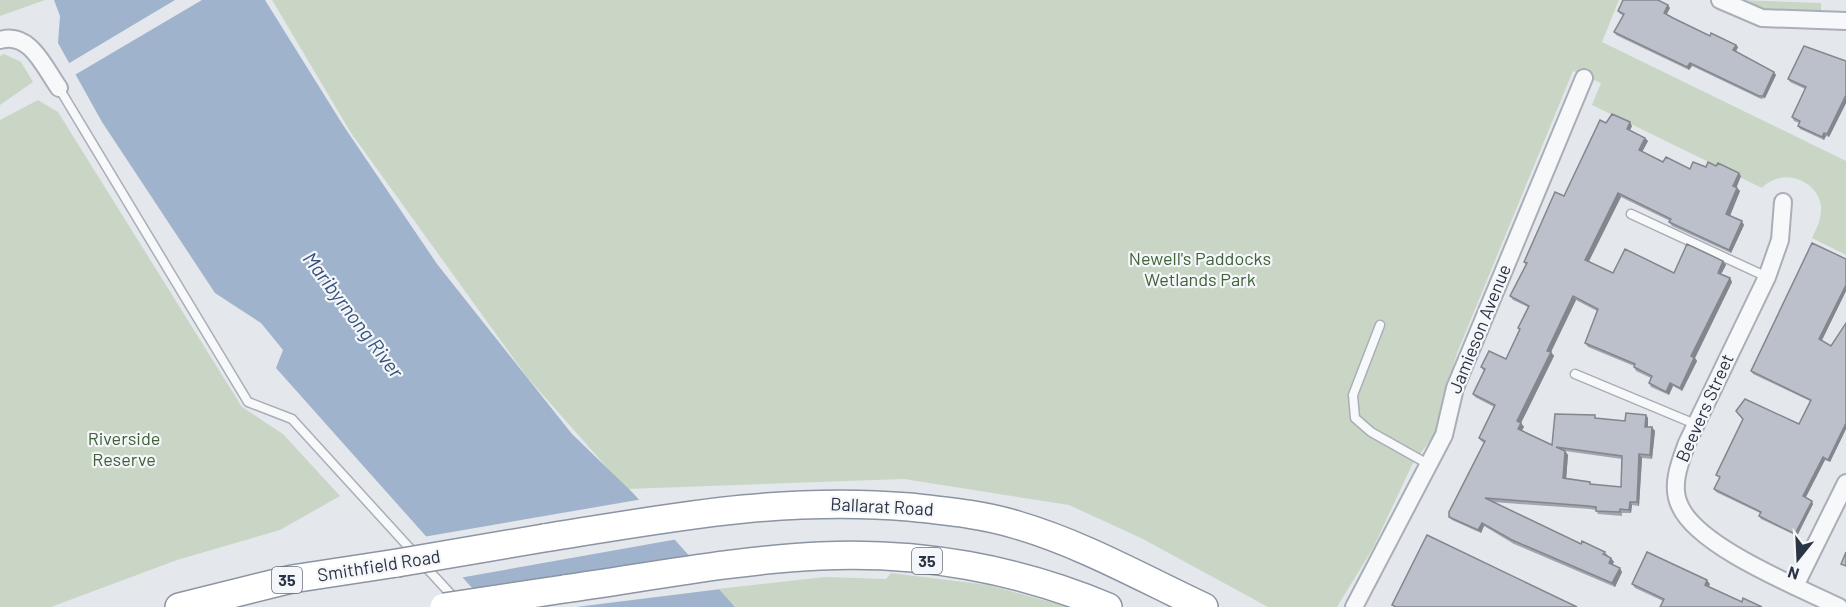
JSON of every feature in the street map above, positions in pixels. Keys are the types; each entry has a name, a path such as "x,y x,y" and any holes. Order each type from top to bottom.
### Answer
{"highway":[{"name":"Ballarat Road","path":"544,538 693,514 788,504 864,504 980,516 1046,534 1203,607"},
{"name":"Smithfield Road","path":"179,607 292,579 544,538"},
{"name":"35","path":"444,607 793,558 864,555 947,562 1030,578 1108,607"}],"street":[{"path":"1720,0 1762,18 1846,21"},
{"path":"0,40 12,36 22,40 59,88"},
{"name":"Jamieson Avenue","path":"1354,607 1444,435 1455,388 1584,78"},
{"name":"Beevers Street","path":"1783,202 1780,240 1767,277 1695,424 1677,471 1679,506 1705,536 1795,586 1839,607"},
{"path":"1795,586 1846,483"}],"lane":[{"path":"59,88 248,402 292,419 462,607"},
{"path":"1631,214 1767,277"},
{"path":"1380,325 1353,395 1355,418 1371,432 1428,464"},
{"path":"1575,374 1695,424"}],"green space":[{"path":"0,0 45,0 0,16"},
{"name":"Newell's Paddocks Wetlands Park","path":"272,0 1619,0 1602,42 1846,161 1846,255 1812,238 1820,219 1821,206 1813,189 1806,183 1788,177 1779,178 1762,188 1592,105 1601,83 1573,71 1457,353 1434,435 1412,465 1373,548 1337,607 1268,607 1141,538 1069,505 904,479 626,489 527,377 351,133"},
{"path":"1738,0 1821,3 1821,12 1764,11"},
{"path":"4,54 21,62 33,82 0,105 0,56"},
{"name":"Riverside Reserve","path":"38,100 58,112 242,407 283,434 340,496 280,530 177,560 51,607 0,607 0,120"},
{"path":"891,573 988,585 1069,607 735,607 718,589 825,577 886,579"}],"water":[{"name":"Maribyrnong River","path":"54,0 265,0 343,125 437,264 572,434 633,493 735,607 489,607 276,368 283,350 261,323 215,293 102,122 58,43 60,16"}],"pier":[{"path":"175,0 202,0 73,76 66,65"},
{"path":"643,499 678,539 459,578 423,537"},
{"path":"696,559 721,589 576,607 485,607"}],"building":[{"path":"1623,0 1658,0 1668,5 1664,13 1710,36 1711,33 1736,45 1733,50 1774,72 1763,96 1690,63 1687,67 1614,32 1624,14 1618,11"},
{"path":"1804,46 1846,61 1846,95 1827,134 1824,133 1822,137 1798,126 1800,121 1792,117 1806,87 1788,79"},
{"path":"1612,114 1630,122 1627,129 1645,138 1639,150 1663,162 1666,157 1690,169 1693,162 1706,167 1708,162 1716,166 1718,163 1739,173 1733,186 1737,188 1726,214 1742,221 1729,250 1669,222 1671,219 1618,193 1585,260 1613,273 1625,249 1674,273 1687,244 1723,261 1718,273 1730,278 1691,356 1694,358 1680,388 1670,383 1666,392 1649,383 1652,376 1634,367 1635,364 1585,343 1598,309 1573,296 1547,351 1551,352 1517,421 1521,423 1518,429 1552,445 1555,414 1595,415 1595,418 1625,421 1626,413 1646,415 1645,427 1652,427 1650,455 1639,454 1637,502 1630,502 1629,510 1620,509 1620,512 1596,511 1596,507 1588,506 1485,498 1581,544 1582,541 1605,552 1603,554 1611,558 1609,563 1620,568 1612,583 1512,540 1482,523 1478,530 1449,517 1449,512 1485,441 1479,438 1495,405 1473,394 1485,369 1481,367 1489,351 1506,359 1529,306 1510,296 1527,263 1524,262 1555,192 1564,196 1600,120 1606,123","holes":["1556,447 1622,456 1621,487 1590,484 1590,482 1563,478 1565,451"]},
{"path":"1812,243 1846,259 1846,285 1819,339 1831,346 1846,323 1846,423 1828,460 1823,457 1803,496 1812,501 1795,534 1759,516 1761,512 1714,489 1720,477 1716,475 1743,419 1736,411 1745,399 1799,424 1811,400 1751,371"},
{"path":"1427,535 1577,607 1396,607 1392,605"},
{"path":"1647,552 1707,580 1705,585 1742,602 1743,598 1762,607 1660,607 1664,599 1632,584"},
{"path":"1846,552 1846,566 1841,564"}]}
